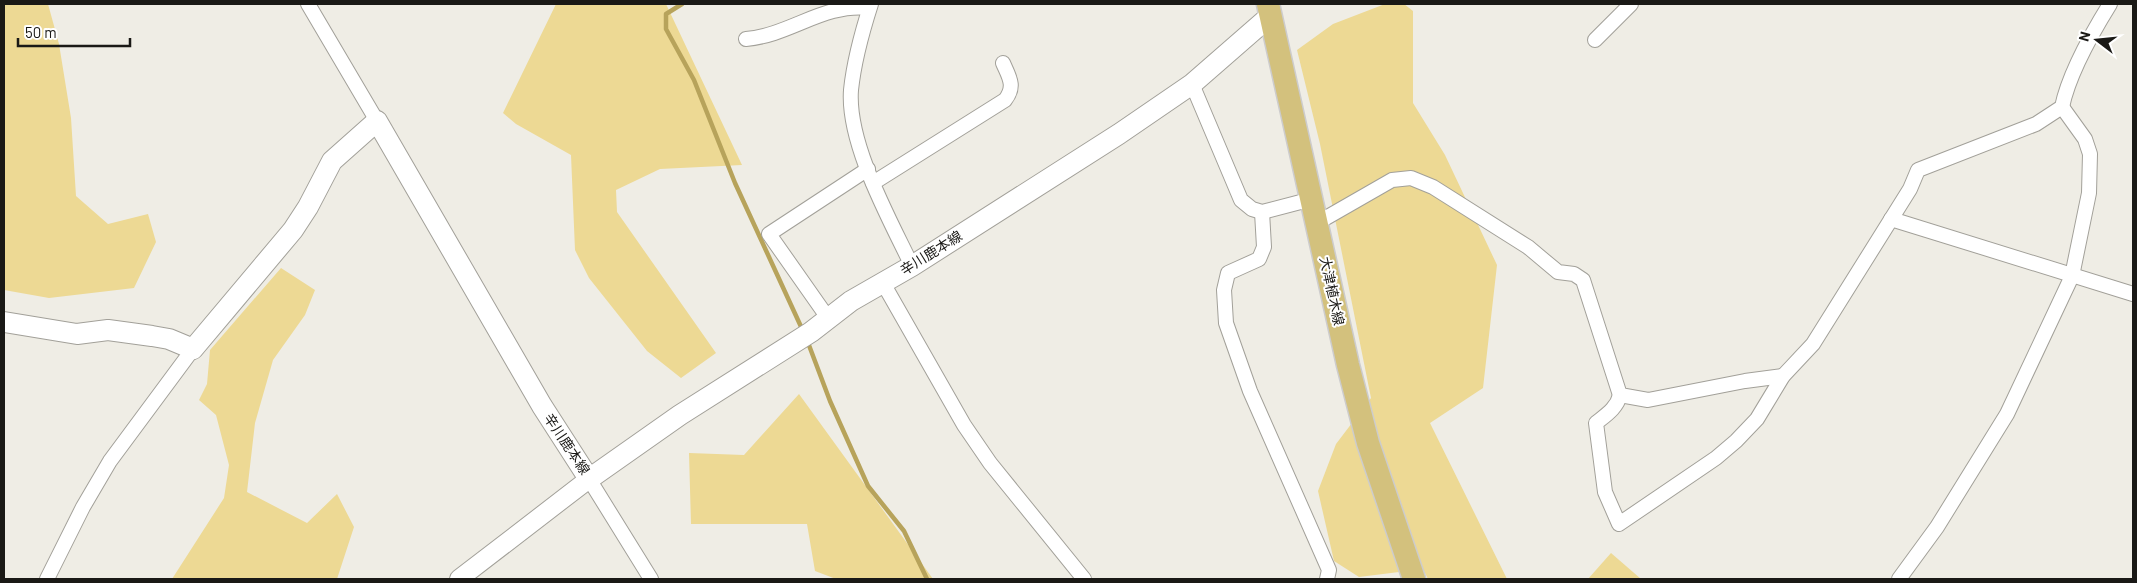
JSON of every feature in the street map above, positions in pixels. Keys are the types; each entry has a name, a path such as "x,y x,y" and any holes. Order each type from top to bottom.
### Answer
{"main road":[{"name":"辛川鹿本線","path":"377,121 542,406 589,479 680,415 803,337 828,318 1119,134 1192,84 1274,8"},
{"name":"大津植木線","path":"1274,8 1312,200 1348,365 1368,443 1414,579"},
{"path":"4,322 77,334 108,330 143,334 169,338 193,349 293,230 308,207 332,161 377,121"}],"street":[{"path":"308,4 377,121"},
{"path":"1595,40 1631,4"},
{"path":"1899,579 1937,527 2007,414 2072,276 2089,193 2090,154 2085,139 2062,107 2064,94 2074,72 2110,4"},
{"path":"746,39 767,36 843,7 870,6 861,38 851,91 853,122 873,183 912,266"},
{"path":"873,183 1005,100 1011,92 1012,83 1003,62"},
{"path":"1192,84 1241,200 1262,212 1312,200"},
{"path":"1317,223 1392,180 1411,178 1433,187 1528,247 1558,272 1574,274 1583,280 1620,395 1618,403 1612,410 1596,423 1605,492 1619,524 1716,458 1757,419 1783,376 1813,344 1910,189 1918,170 2036,124 2062,107"},
{"path":"828,318 769,234 868,169"},
{"path":"1262,212 1264,247 1259,259 1228,273 1224,290 1226,323 1250,391 1329,570 1327,579"},
{"path":"1891,219 2133,294"},
{"path":"883,283 964,425 990,463 1084,579"},
{"path":"47,579 83,507 110,461 193,349"},
{"path":"1620,395 1648,400 1745,381 1783,376"},
{"path":"458,579 589,479 651,579"}],"shaded area":[{"path":"4,4 48,4 59,44 71,118 76,196 108,224 148,214 156,242 134,288 49,298 4,290"},
{"path":"556,4 666,4 742,165 660,169 616,190 617,212 716,353 681,378 647,351 589,278 575,250 571,155 516,124 503,113"},
{"path":"1385,4 1404,4 1413,11 1413,103 1445,155 1497,265 1483,388 1430,423 1507,579 1428,579 1423,569 1359,577 1334,561 1318,491 1336,444 1371,398 1320,144 1297,50 1333,24"},
{"path":"281,268 315,290 305,315 273,360 255,423 247,492 307,523 337,494 354,527 337,579 172,579 224,498 229,465 216,415 199,400 207,384 210,350"},
{"path":"799,394 933,579 836,579 815,571 807,524 691,524 689,453 744,455"},
{"path":"1611,553 1641,579 1588,579"}],"waterway":[{"path":"682,4 666,14 666,29 694,80 735,183 803,331"},
{"path":"807,340 830,401 868,486 904,531 927,579"}]}
